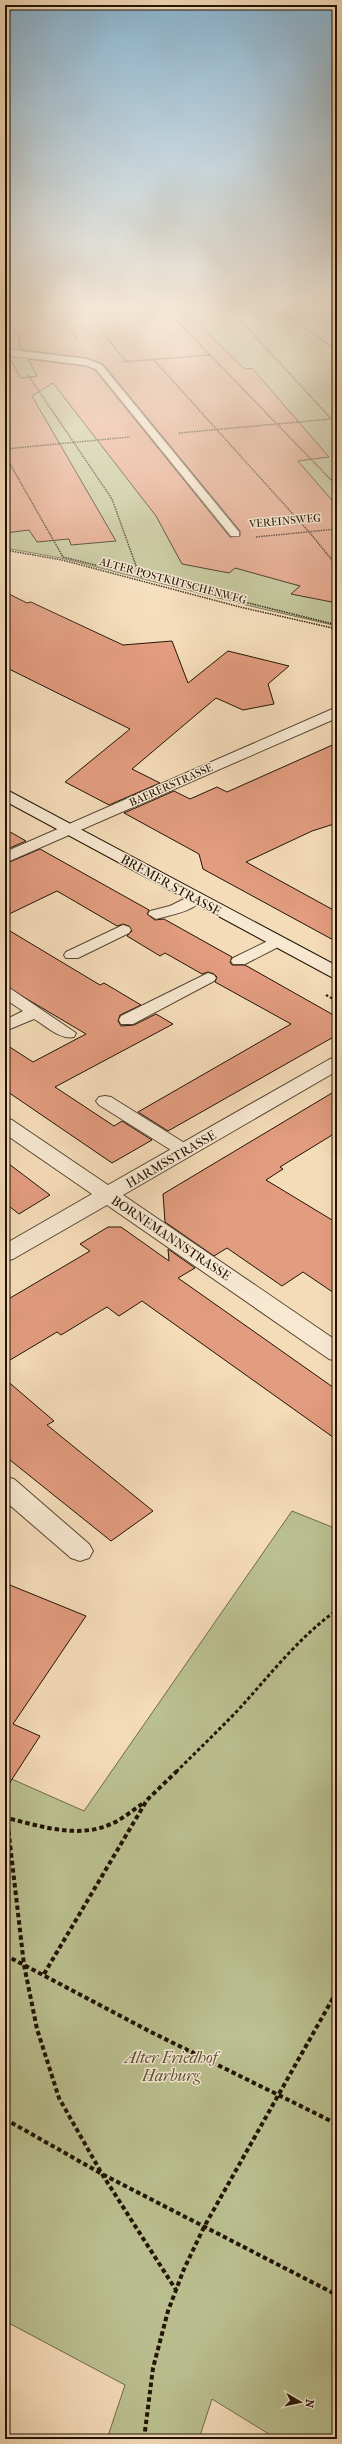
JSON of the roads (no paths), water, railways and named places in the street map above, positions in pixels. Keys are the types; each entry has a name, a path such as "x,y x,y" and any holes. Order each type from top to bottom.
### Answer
{"street":[{"name":"BAERERSTRASSE","path":"5,858 337,712"},
{"name":"BREMER STRASSE","path":"5,794 337,974"},
{"name":"HARMSSTRASSE","path":"5,1254 337,1063"},
{"name":"BORNEMANNSTRASSE","path":"5,1124 337,1353"},
{"path":"5,1486 80,1551"}],"lane":[{"name":"VEREINSWEG","path":"144,422 235,534"},
{"path":"165,914 196,898"},
{"path":"77,958 126,934"},
{"path":"238,961 276,942"},
{"path":"127,1020 208,978"},
{"path":"5,992 68,1033"},
{"path":"5,1026 35,1012"},
{"path":"105,1101 185,1151"}],"park label":[{"name":"Alter Friedhof Harburg","path":"171,2066"}]}
